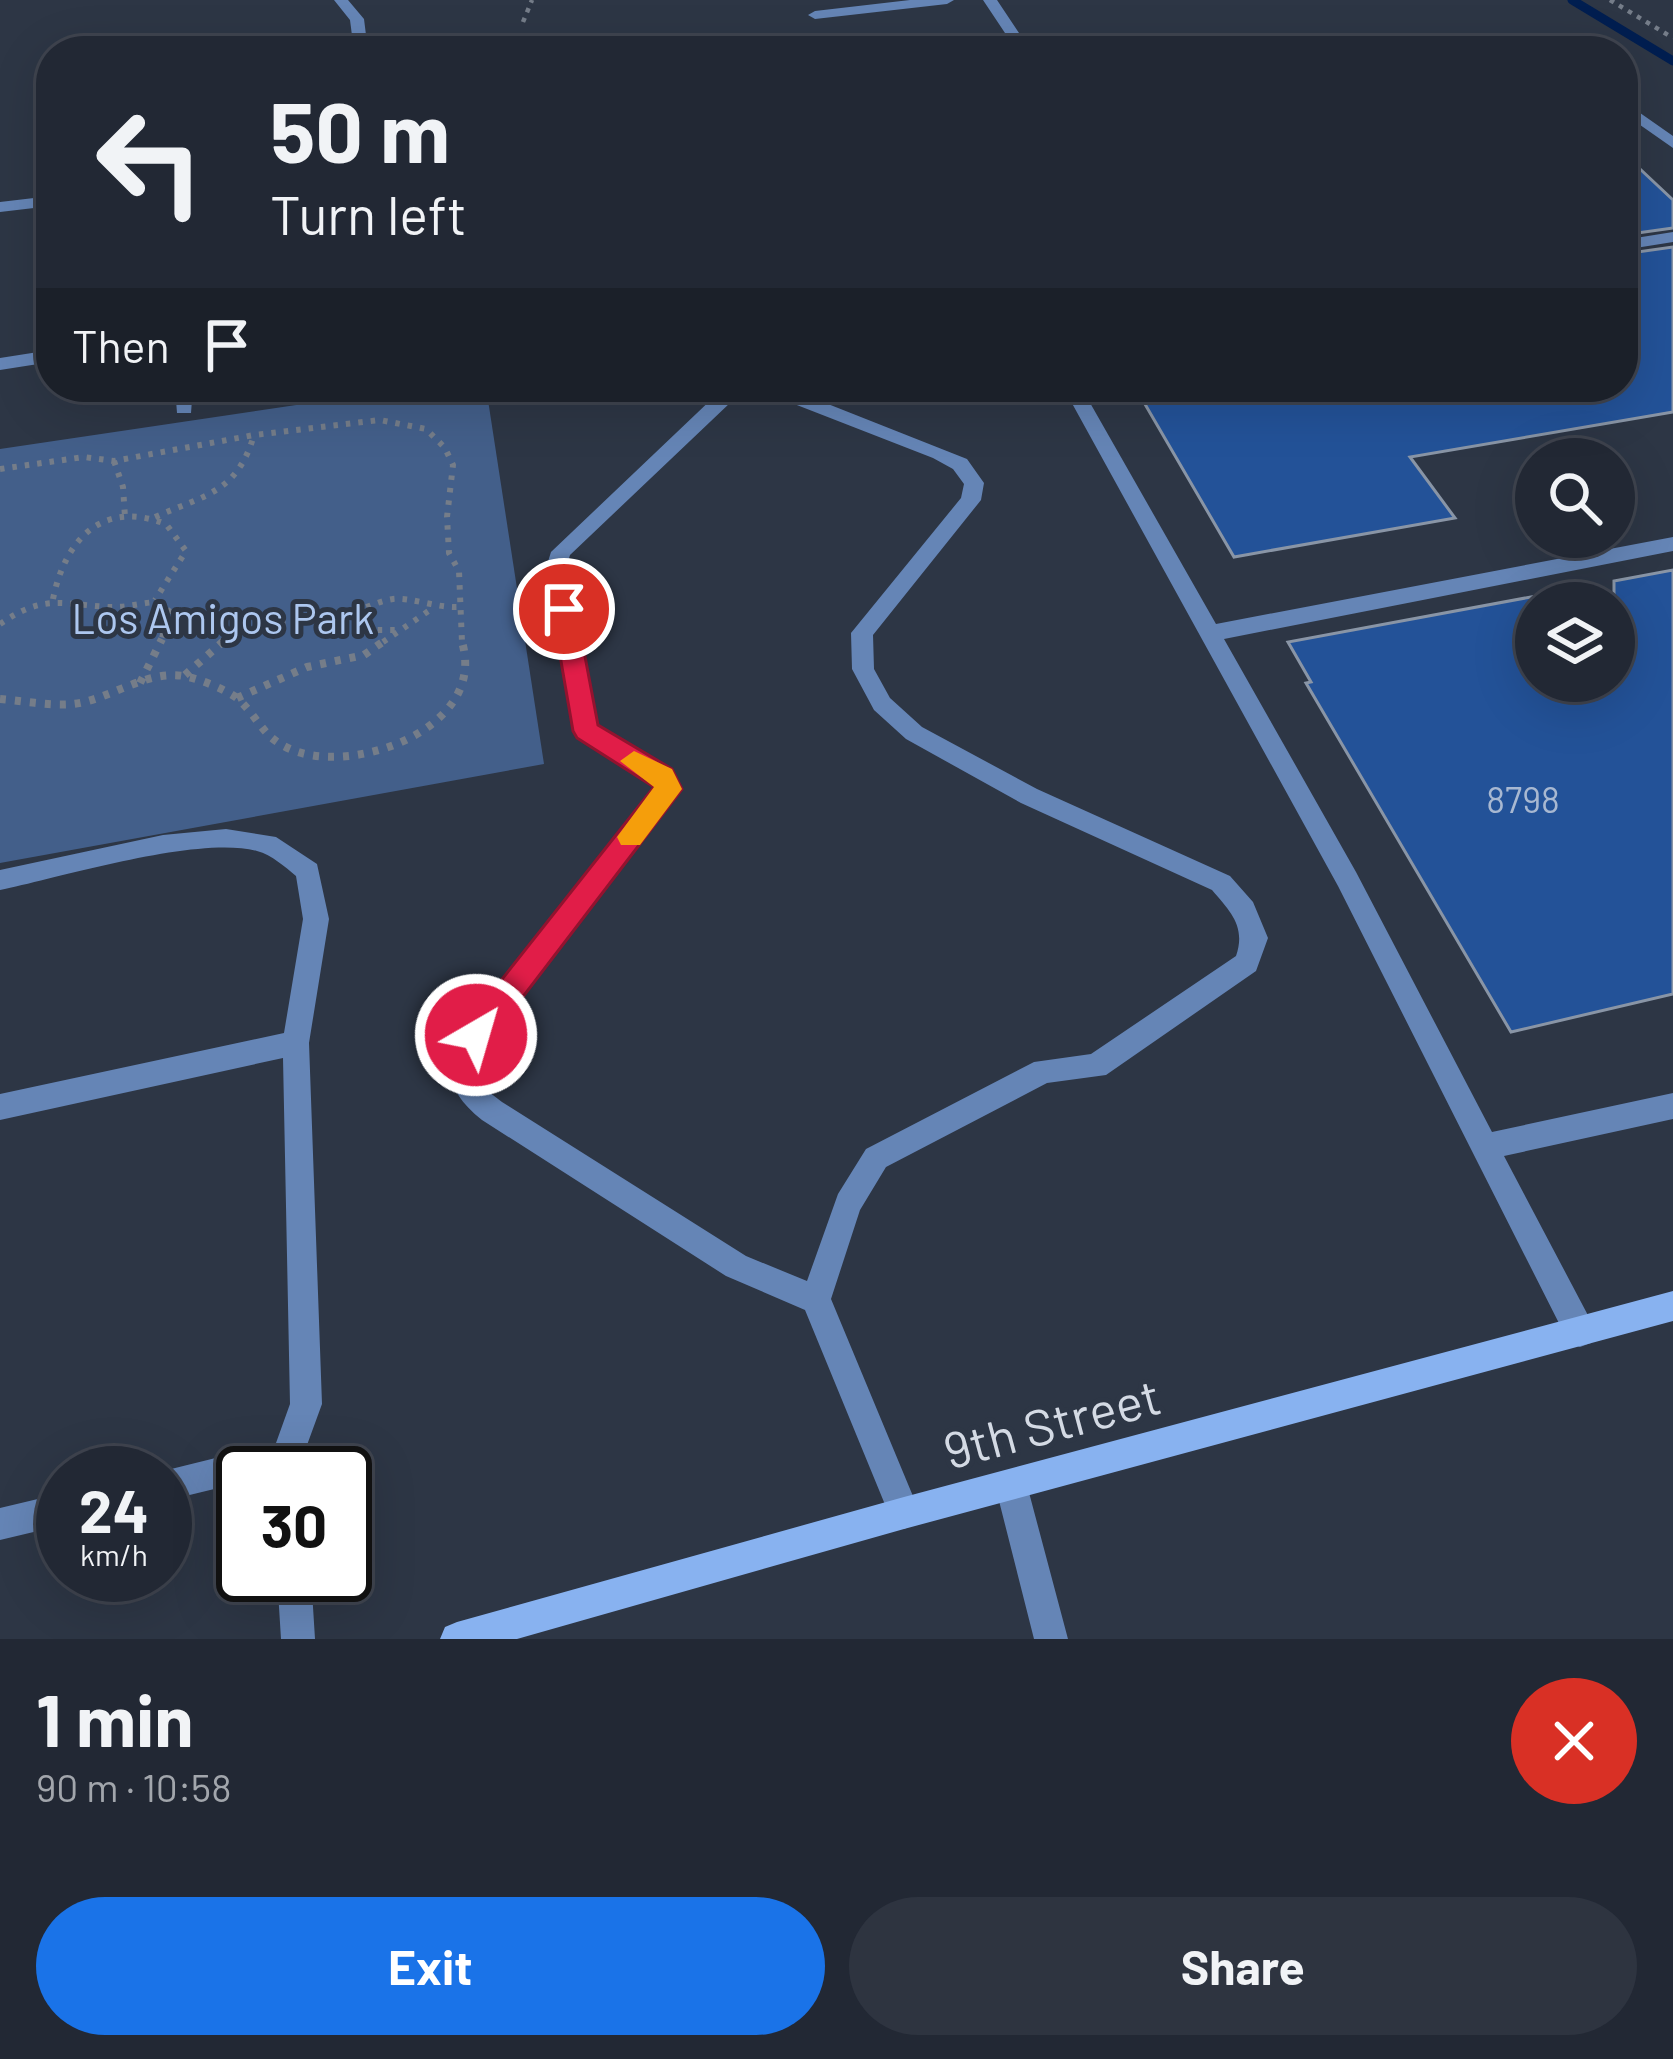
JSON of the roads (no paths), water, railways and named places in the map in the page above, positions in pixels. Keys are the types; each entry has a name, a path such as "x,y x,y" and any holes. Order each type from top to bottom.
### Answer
{"street":[{"path":"341,0 357,19 359,36"},
{"path":"815,15 947,0"},
{"path":"990,0 1014,36"},
{"path":"1638,117 1673,143"},
{"path":"0,208 36,203"},
{"path":"1638,243 1673,237"},
{"path":"0,364 36,358"},
{"path":"184,402 184,409"},
{"path":"720,402 561,552 556,568 586,731 662,777 669,789 476,1035 464,1068 469,1092 492,1111 736,1267 816,1299"},
{"path":"804,402 940,453 960,464 974,484 971,500 862,634 863,669 882,704 914,733 1029,796 1221,883 1244,910 1255,938 1247,963 1096,1066 1045,1071 876,1158 848,1204 816,1299 904,1513"},
{"path":"1081,402 1212,632 1580,1332"},
{"path":"1212,632 1673,544"},
{"path":"0,880 208,839 254,840 286,853 308,872 316,919 296,1043 306,1404 293,1446"},
{"path":"0,1107 296,1043"},
{"path":"1485,1147 1673,1106"},
{"name":"9th Street","path":"457,1639 500,1633 904,1513 1673,1306"},
{"path":"1011,1485 1051,1639"},
{"path":"0,1524 36,1515"},
{"path":"296,1602 298,1639"}],"waterway":[{"path":"1572,0 1632,36"},
{"path":"1638,40 1673,61"}],"park label":[{"name":"Los Amigos Park","path":"223,619"}]}
